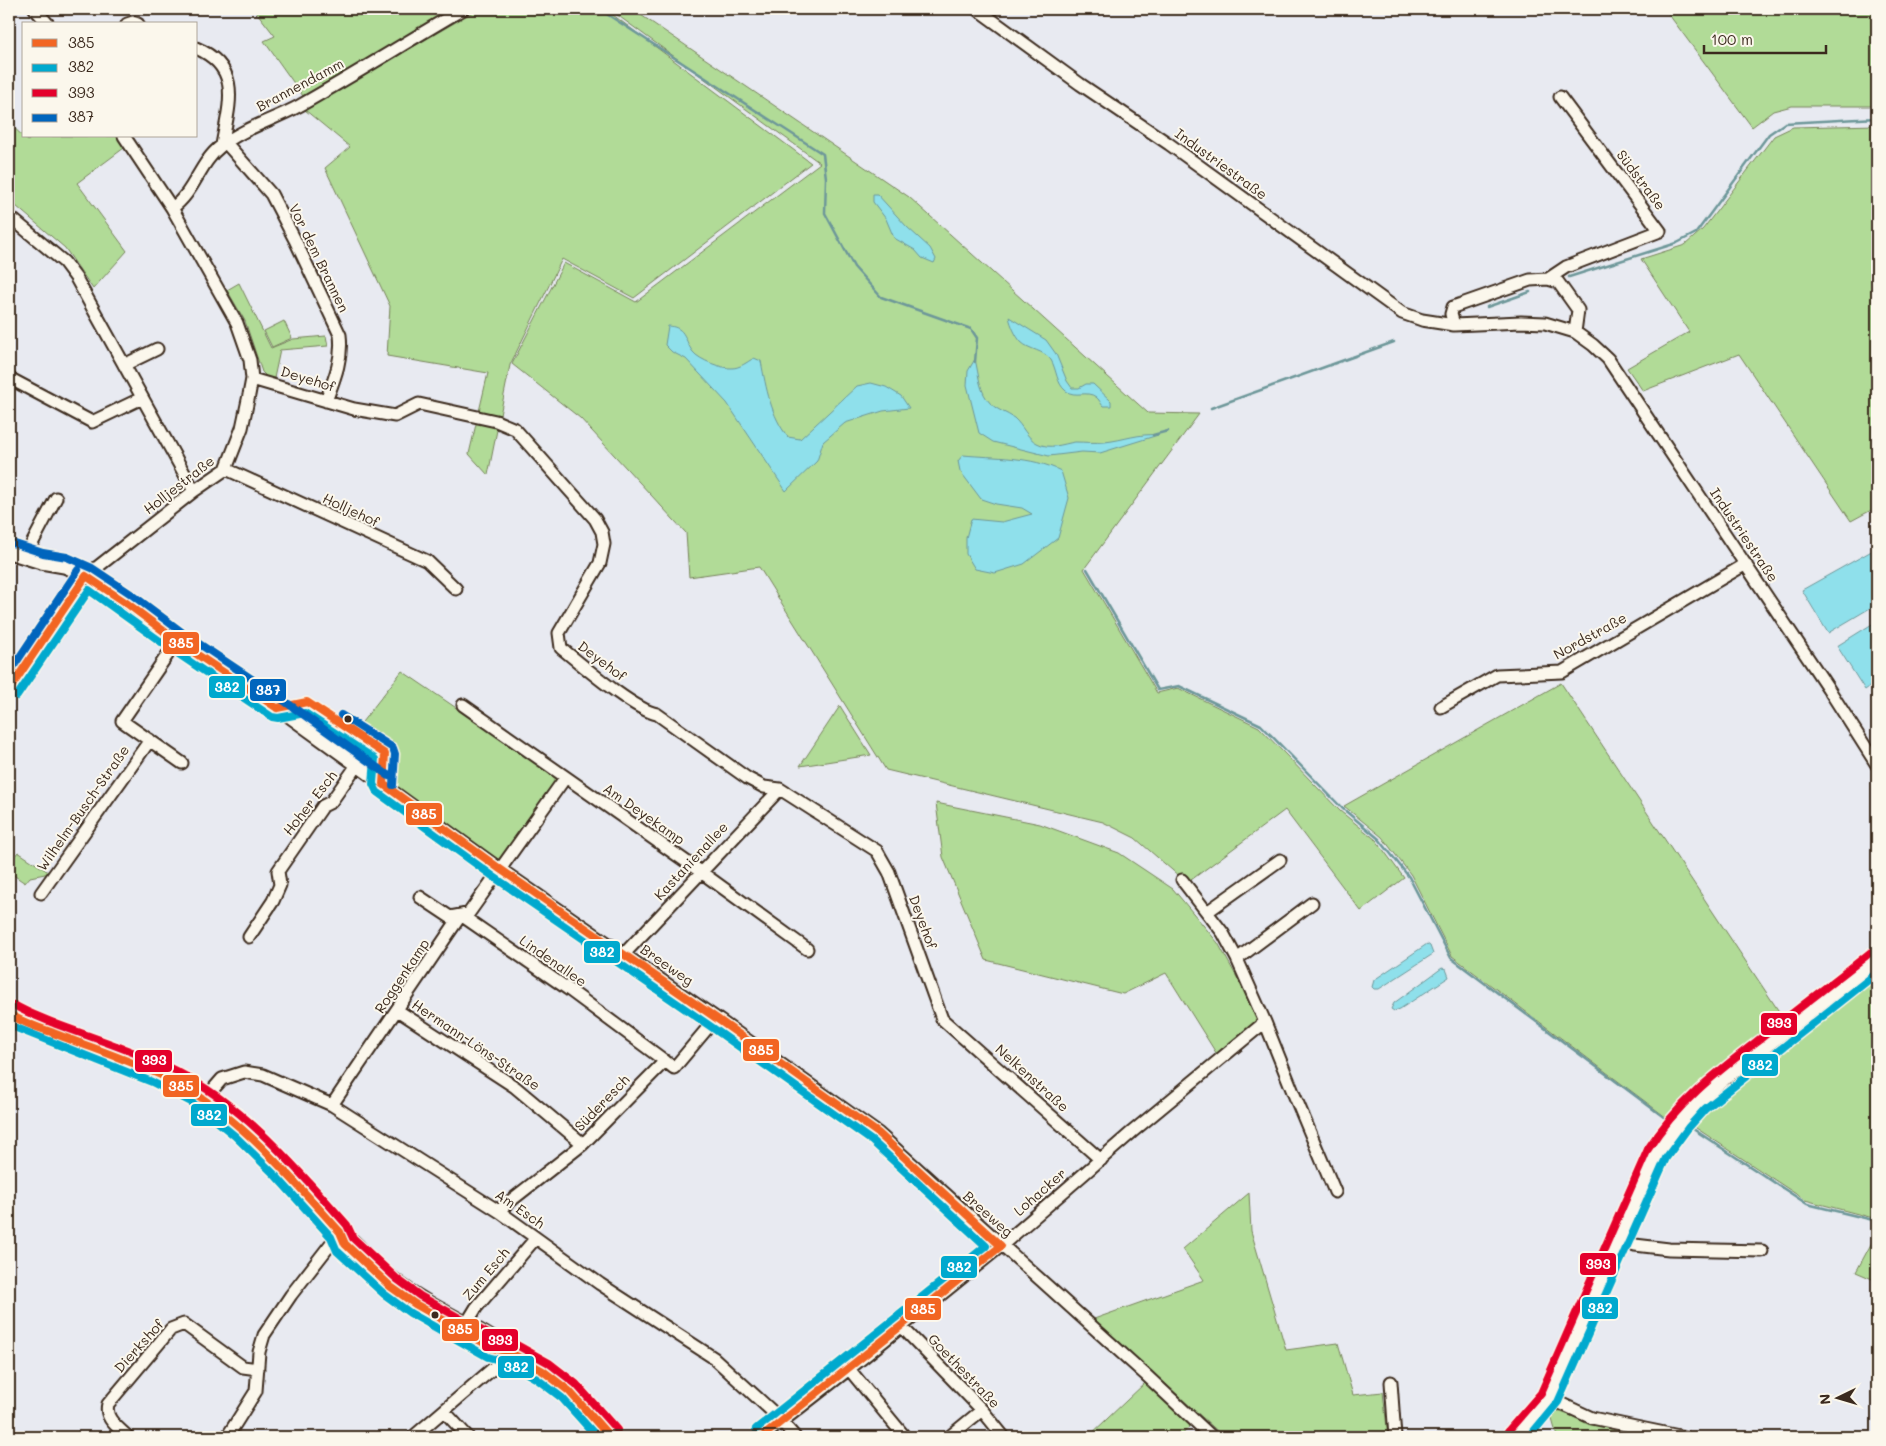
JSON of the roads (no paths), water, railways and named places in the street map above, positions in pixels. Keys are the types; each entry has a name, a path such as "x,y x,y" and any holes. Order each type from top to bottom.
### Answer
{"main road":[{"path":"9,1014 74,1042 152,1072 206,1101 247,1134 340,1232 349,1238 373,1263 396,1282 464,1327 496,1341 511,1353 543,1371 569,1391 610,1437"}],"street":[{"path":"35,9 46,22"},
{"name":"Brannendamm","path":"172,208 189,192 199,171 208,158 224,144 246,130 298,106 463,9"},
{"name":"Industriestraße","path":"977,9 1402,313 1422,320 1454,326 1521,322 1545,323 1575,332 1594,345 1608,359 1746,564 1877,765"},
{"path":"198,49 210,54 219,62 225,71 229,83 230,92 224,144"},
{"name":"Südstraße","path":"1548,279 1566,268 1660,231 1560,97"},
{"name":"Holljestraße","path":"9,690 86,576 194,491 226,469 242,428 252,379 250,360 237,323 172,208 125,138"},
{"name":"Vor dem Brannen","path":"224,144 271,194 340,335 342,350 336,376 326,401"},
{"path":"9,216 64,262 76,278 194,491"},
{"path":"1454,326 1451,314 1453,307 1530,280 1548,279 1558,282 1578,310 1575,332"},
{"path":"124,365 156,348"},
{"path":"9,378 92,422 142,398"},
{"name":"Deyehof","path":"252,379 354,409 395,416 419,404 486,418 514,429 595,519 602,532 604,544 600,563 559,633 560,648 624,697 649,713 657,714 747,778 764,787 780,789 877,851 890,872 942,1019"},
{"name":"Holljehof","path":"226,469 427,561 456,589"},
{"path":"25,557 56,498"},
{"name":"Breeweg","path":"9,553 41,563 64,567 86,576 125,602 177,641 278,708 500,868 878,1133 1212,1437"},
{"name":"Nordstraße","path":"1441,706 1497,675 1562,672 1746,564"},
{"path":"177,641 122,722 182,763"},
{"name":"Am Deyekamp","path":"463,705 807,949"},
{"name":"Wilhelm-Busch-Straße","path":"41,893 150,740"},
{"name":"Hoher Esch","path":"249,937 273,901 280,886 278,871 323,806 331,802 357,765"},
{"name":"Roggenkamp","path":"332,1105 461,915 468,913 565,778"},
{"name":"Kastanienallee","path":"624,954 780,789"},
{"path":"1207,912 1280,860"},
{"path":"1182,880 1223,933 1237,959 1266,1022 1292,1092 1335,1192"},
{"name":"Lindenallee","path":"420,897 450,917 461,915 568,989 664,1061"},
{"path":"1237,959 1312,903"},
{"path":"1516,1437 1549,1398 1560,1377 1656,1153 1686,1115 1725,1079 1877,960"},
{"name":"Hermann-Löns-Straße","path":"398,1010 515,1087 583,1144"},
{"path":"664,1061 674,1068 716,1018"},
{"name":"Nelkenstraße","path":"942,1019 1101,1160"},
{"name":"Lohacker","path":"762,1437 1000,1246 1266,1022"},
{"name":"Süderesch","path":"500,1212 504,1206 583,1144 664,1061"},
{"name":"Am Esch","path":"206,1101 209,1094 222,1079 244,1072 263,1075 332,1105 500,1212 600,1284 714,1358 782,1422 795,1437"},
{"path":"228,1437 256,1391 258,1352 264,1335 291,1295 340,1232"},
{"name":"Zum Esch","path":"464,1327 476,1308 536,1238"},
{"path":"1618,1240 1635,1245 1669,1249 1762,1251"},
{"name":"Dierkshof","path":"128,1437 108,1417 106,1411 108,1404 171,1329 184,1324 243,1367 258,1369"},
{"name":"Goethestraße","path":"901,1326 982,1410 1004,1437"},
{"path":"413,1437 511,1353"},
{"path":"849,1369 905,1437"},
{"path":"1391,1382 1395,1437"},
{"path":"1549,1398 1592,1418 1684,1437"},
{"path":"949,1437 982,1410"},
{"path":"444,1411 468,1437"}],"water":[{"path":"873,194 877,194 907,227 930,248 936,259 934,263 922,258 915,250 894,238 886,219 873,202"},
{"path":"1009,317 1046,340 1056,354 1067,381 1072,388 1093,384 1111,401 1111,406 1103,406 1097,398 1089,394 1073,394 1066,391 1058,380 1051,360 1044,354 1021,342"},
{"path":"668,326 679,329 693,352 711,363 735,368 754,358 761,361 773,411 788,437 800,439 857,386 871,383 886,387 901,396 909,408 883,411 845,423 823,442 817,461 786,491 727,403 686,359 672,352 665,345"},
{"path":"975,359 980,383 987,399 996,408 1014,418 1030,438 1037,443 1051,446 1075,442 1105,442 1138,436 1158,435 1100,453 1082,452 1049,456 993,442 979,433 967,385 968,371"},
{"path":"963,455 1025,460 1061,471 1069,498 1058,538 1024,564 995,573 975,569 966,554 966,538 971,519 1002,522 1032,514 1022,508 996,504 981,499 960,471 958,461"},
{"path":"1877,548 1877,604 1828,633 1802,590"},
{"path":"1877,621 1877,681 1865,690 1837,646"},
{"path":"1427,944 1430,946 1433,954 1379,989 1372,987 1374,980"},
{"path":"1442,968 1446,969 1449,977 1400,1009 1394,1011 1391,1009 1394,1003"}],"waterway":[{"path":"599,9 823,154 826,178 825,213 854,267 881,297 971,329 977,338 975,362"},
{"path":"1569,277 1677,243 1696,233 1769,134 1785,123 1877,118"},
{"path":"1487,307 1530,292"},
{"path":"1211,408 1394,342"},
{"path":"1153,435 1168,431"},
{"path":"1087,569 1158,690 1179,686 1261,725 1342,808 1379,839 1409,877 1451,958 1669,1121"},
{"path":"1690,1127 1807,1204 1877,1221"}]}
